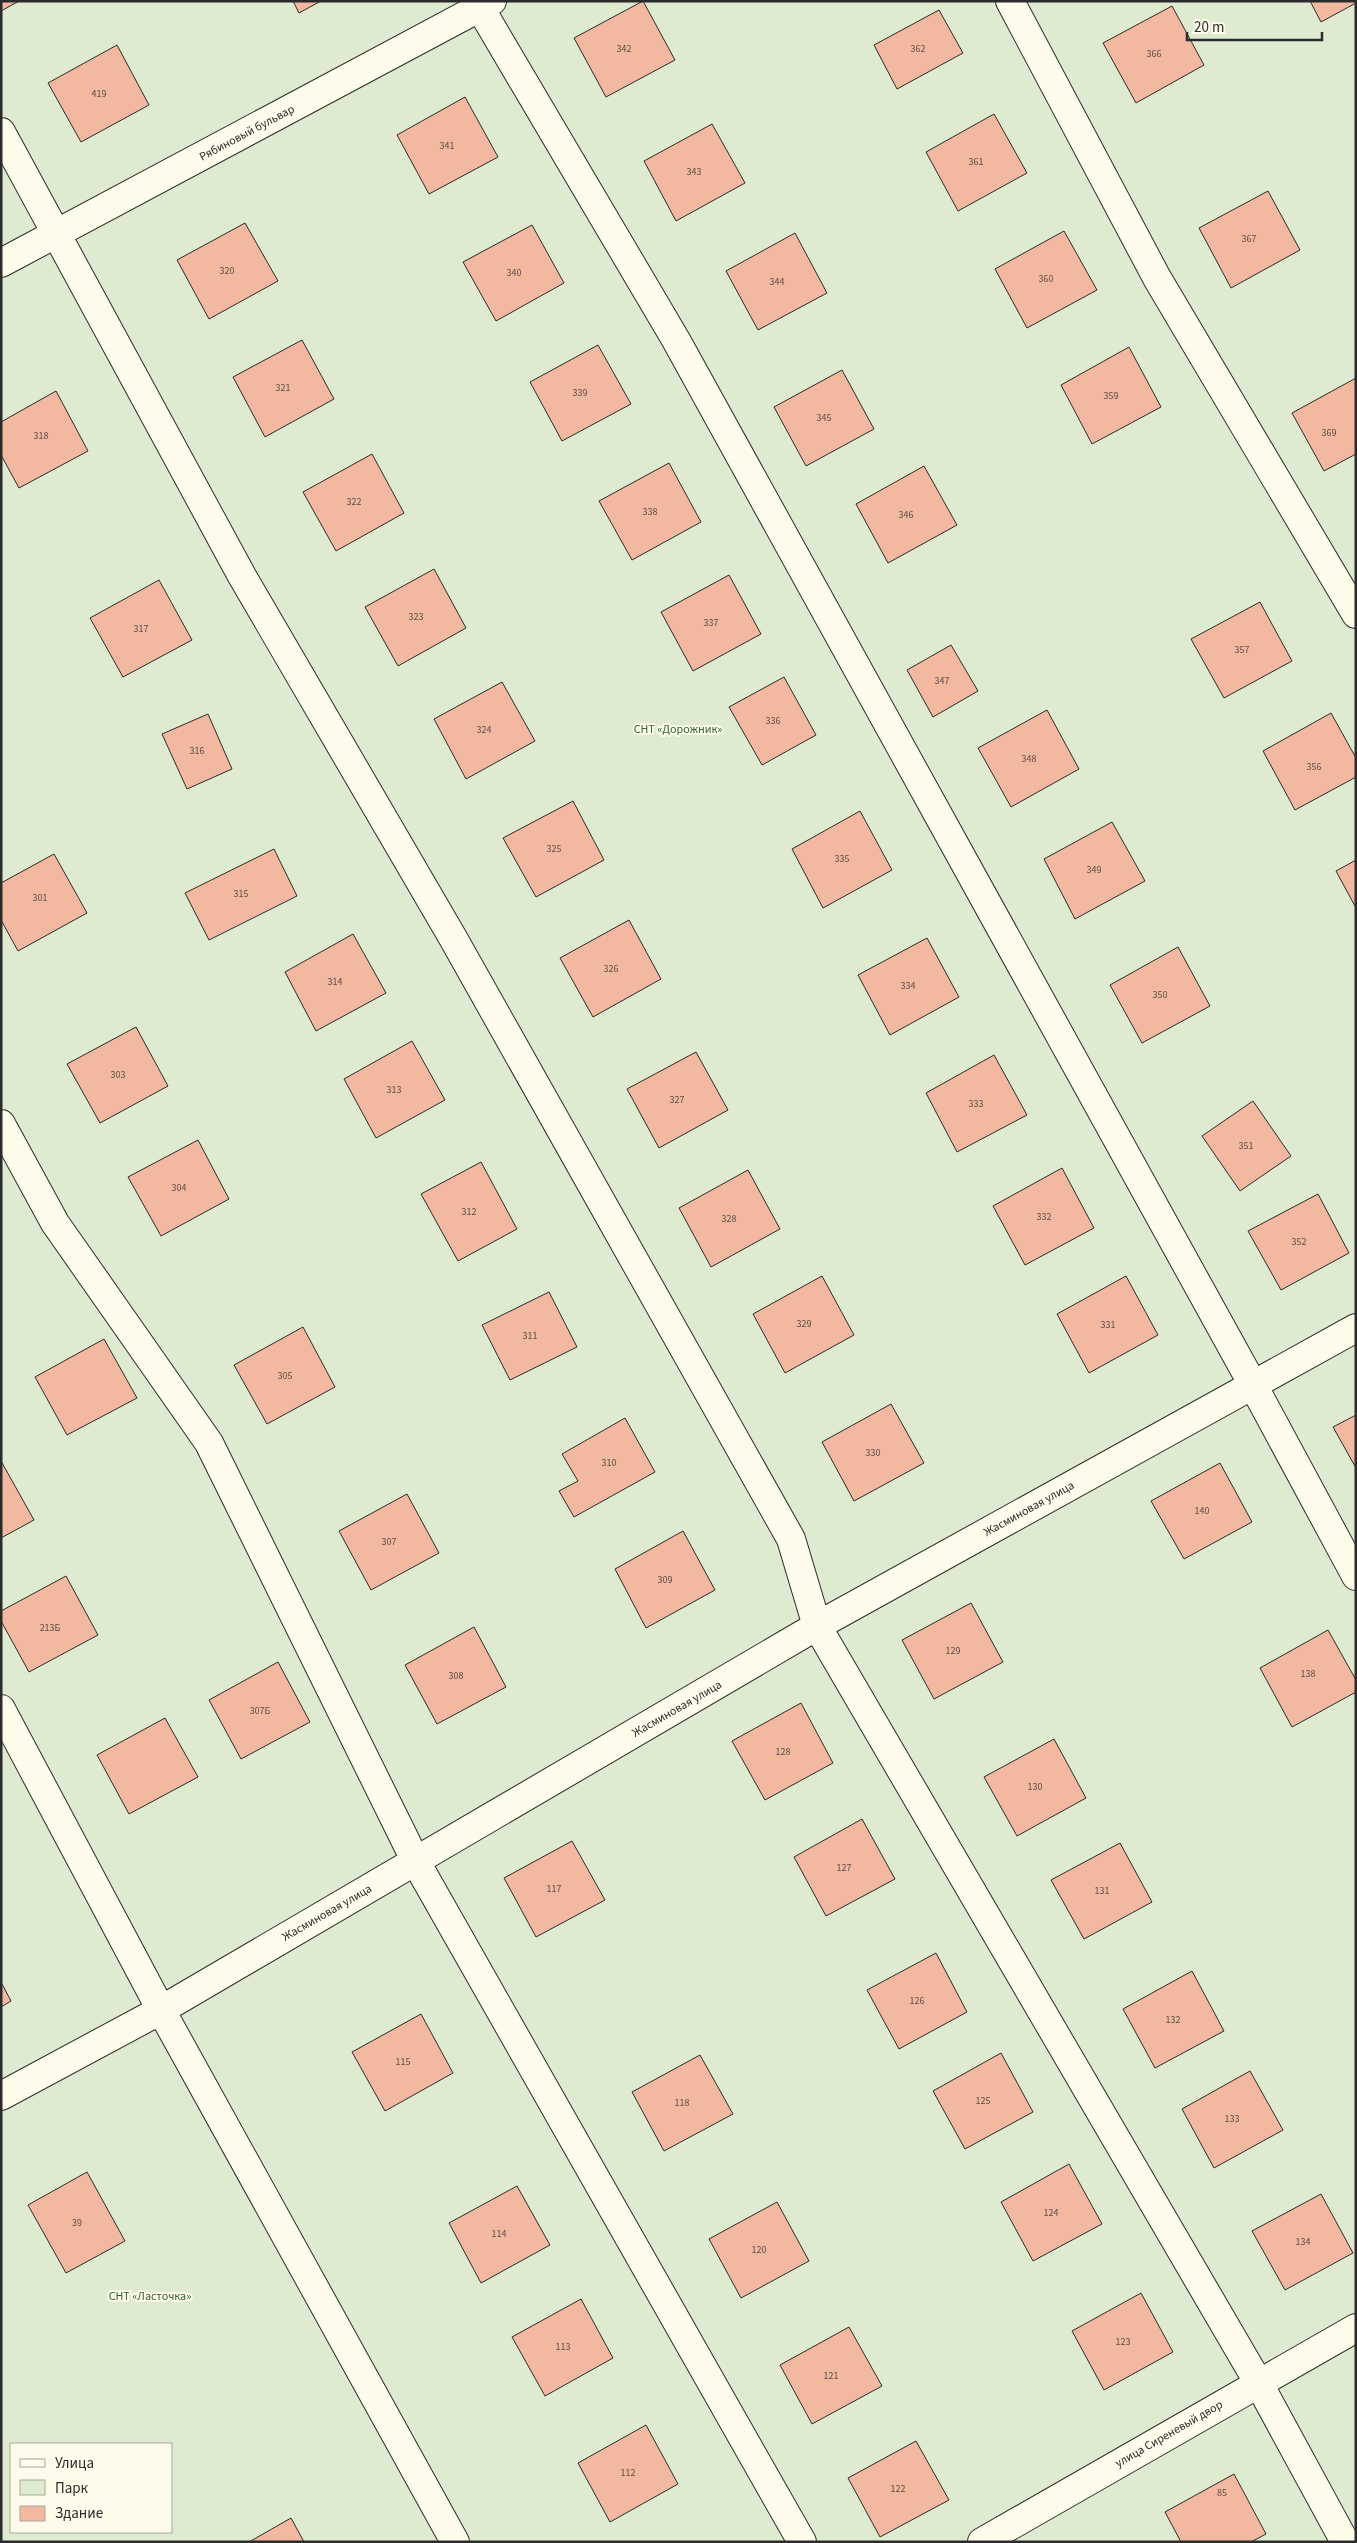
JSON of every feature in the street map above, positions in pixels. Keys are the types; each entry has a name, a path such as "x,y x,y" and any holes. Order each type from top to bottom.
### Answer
{"street":[{"path":"1010,1 1157,278 1356,614"},
{"path":"482,4 681,348 1254,1385 1356,1576"},
{"name":"Рябиновый бульвар","path":"1,264 482,4"},
{"path":"1,132 242,576 453,938 791,1539 817,1626 1258,2382 1345,2542"},
{"path":"1,1124 55,1223 209,1443 416,1862 802,2542"},
{"name":"Жасминовая улица","path":"1,2096 161,2010 817,1626 1356,1328"},
{"path":"1,1709 161,2010 455,2542"},
{"name":"улица Сиреневый двор","path":"982,2542 1258,2382 1356,2328"}],"green space":[{"name":"СНТ «Дорожник»","path":"1,1 1356,1 1356,2542 1,2542"}],"building":[{"path":"1,1 19,1 1,11"},
{"path":"293,1 321,1 299,13"},
{"path":"643,1 675,60 606,97 574,38"},
{"path":"1310,1 1356,1 1356,3 1321,22"},
{"path":"1172,6 1204,65 1136,103 1103,43"},
{"path":"939,10 963,53 897,89 874,45"},
{"path":"117,45 149,105 81,142 48,83"},
{"path":"465,97 498,157 429,194 397,135"},
{"path":"994,114 1027,173 958,211 926,152"},
{"path":"712,124 745,183 676,221 644,161"},
{"path":"1268,191 1300,250 1231,288 1199,228"},
{"path":"245,223 278,281 209,319 177,260"},
{"path":"532,225 564,283 496,321 463,262"},
{"path":"1064,231 1097,290 1027,328 995,269"},
{"path":"795,233 827,293 758,330 726,271"},
{"path":"302,340 334,399 265,437 233,377"},
{"path":"598,345 631,404 562,441 530,382"},
{"path":"1129,347 1161,407 1092,444 1061,385"},
{"path":"842,370 874,429 806,466 774,407"},
{"path":"1356,378 1356,454 1324,471 1292,413"},
{"path":"56,391 88,451 19,488 1,455 1,422"},
{"path":"372,454 404,513 336,551 303,492"},
{"path":"669,463 701,522 632,560 599,501"},
{"path":"924,466 957,525 888,563 856,504"},
{"path":"434,569 466,628 398,666 365,607"},
{"path":"729,575 761,634 693,671 661,612"},
{"path":"159,580 192,640 123,677 90,618"},
{"path":"1260,602 1292,661 1224,698 1191,639"},
{"path":"951,645 978,691 933,717 907,670"},
{"path":"784,677 816,735 762,765 729,707"},
{"path":"502,682 535,741 466,779 434,719"},
{"path":"1047,710 1079,769 1011,807 978,748"},
{"path":"1331,713 1356,758 1356,777 1295,810 1263,751"},
{"path":"208,714 232,769 187,789 162,734"},
{"path":"573,801 604,860 536,897 503,838"},
{"path":"860,811 892,870 823,908 792,849"},
{"path":"1112,822 1145,881 1075,919 1044,859"},
{"path":"274,849 297,896 209,940 185,893"},
{"path":"54,854 87,913 18,951 1,920 1,883"},
{"path":"1356,860 1356,908 1336,871"},
{"path":"629,920 661,979 593,1017 560,958"},
{"path":"353,934 386,993 316,1031 285,972"},
{"path":"927,938 959,997 890,1035 858,975"},
{"path":"1178,947 1210,1006 1142,1043 1110,985"},
{"path":"136,1027 168,1086 100,1123 67,1064"},
{"path":"412,1041 445,1100 376,1138 344,1079"},
{"path":"696,1052 728,1110 659,1148 627,1089"},
{"path":"994,1055 1027,1115 957,1152 926,1093"},
{"path":"1253,1101 1291,1156 1240,1191 1202,1136"},
{"path":"198,1140 229,1199 161,1236 128,1177"},
{"path":"481,1162 517,1229 458,1261 421,1194"},
{"path":"1062,1168 1094,1228 1025,1265 993,1206"},
{"path":"748,1170 780,1229 711,1267 679,1208"},
{"path":"1318,1194 1349,1253 1281,1290 1248,1231"},
{"path":"822,1276 854,1335 785,1373 753,1314"},
{"path":"1126,1276 1158,1335 1089,1373 1057,1314"},
{"path":"549,1292 577,1347 510,1380 482,1325"},
{"path":"303,1327 335,1387 267,1424 234,1365"},
{"path":"104,1339 137,1398 67,1435 35,1377"},
{"path":"891,1404 924,1463 854,1501 822,1442"},
{"path":"1356,1415 1356,1468 1333,1427"},
{"path":"625,1418 655,1472 574,1517 559,1491 578,1481 562,1454"},
{"path":"1,1461 34,1520 1,1538"},
{"path":"1220,1463 1252,1522 1184,1559 1151,1501"},
{"path":"407,1494 439,1553 371,1590 339,1531"},
{"path":"683,1531 715,1590 646,1628 615,1569"},
{"path":"66,1576 98,1635 29,1672 1,1621 1,1611"},
{"path":"971,1603 1003,1662 934,1699 902,1640"},
{"path":"474,1627 506,1687 437,1724 405,1665"},
{"path":"1328,1630 1356,1680 1356,1692 1292,1727 1260,1668"},
{"path":"278,1662 310,1722 241,1759 209,1700"},
{"path":"801,1703 833,1763 765,1800 732,1741"},
{"path":"165,1718 198,1777 129,1814 97,1755"},
{"path":"1054,1739 1086,1798 1017,1836 984,1777"},
{"path":"862,1819 895,1879 826,1916 794,1857"},
{"path":"572,1841 605,1900 536,1937 504,1878"},
{"path":"1120,1843 1152,1902 1084,1939 1051,1880"},
{"path":"936,1953 967,2012 899,2049 867,1990"},
{"path":"1192,1971 1224,2031 1155,2068 1123,2009"},
{"path":"1,1982 11,2001 1,2007"},
{"path":"421,2014 453,2073 385,2111 352,2052"},
{"path":"1001,2053 1033,2112 965,2149 933,2091"},
{"path":"700,2055 733,2114 664,2151 632,2092"},
{"path":"1250,2071 1283,2130 1214,2168 1182,2109"},
{"path":"1069,2164 1102,2224 1033,2261 1001,2202"},
{"path":"87,2172 125,2241 66,2273 28,2205"},
{"path":"517,2186 550,2245 481,2283 449,2223"},
{"path":"1321,2194 1353,2253 1285,2290 1252,2231"},
{"path":"777,2202 809,2261 741,2298 709,2239"},
{"path":"1141,2293 1173,2352 1104,2390 1072,2331"},
{"path":"581,2299 613,2358 545,2396 512,2337"},
{"path":"849,2327 882,2386 812,2424 780,2365"},
{"path":"646,2425 678,2484 610,2522 578,2463"},
{"path":"916,2441 949,2500 880,2537 848,2478"},
{"path":"1234,2474 1266,2534 1251,2542 1181,2542 1165,2512"},
{"path":"291,2518 304,2542 249,2542"}],"park label":[{"name":"СНТ «Ласточка»","path":"150,2296"}]}
